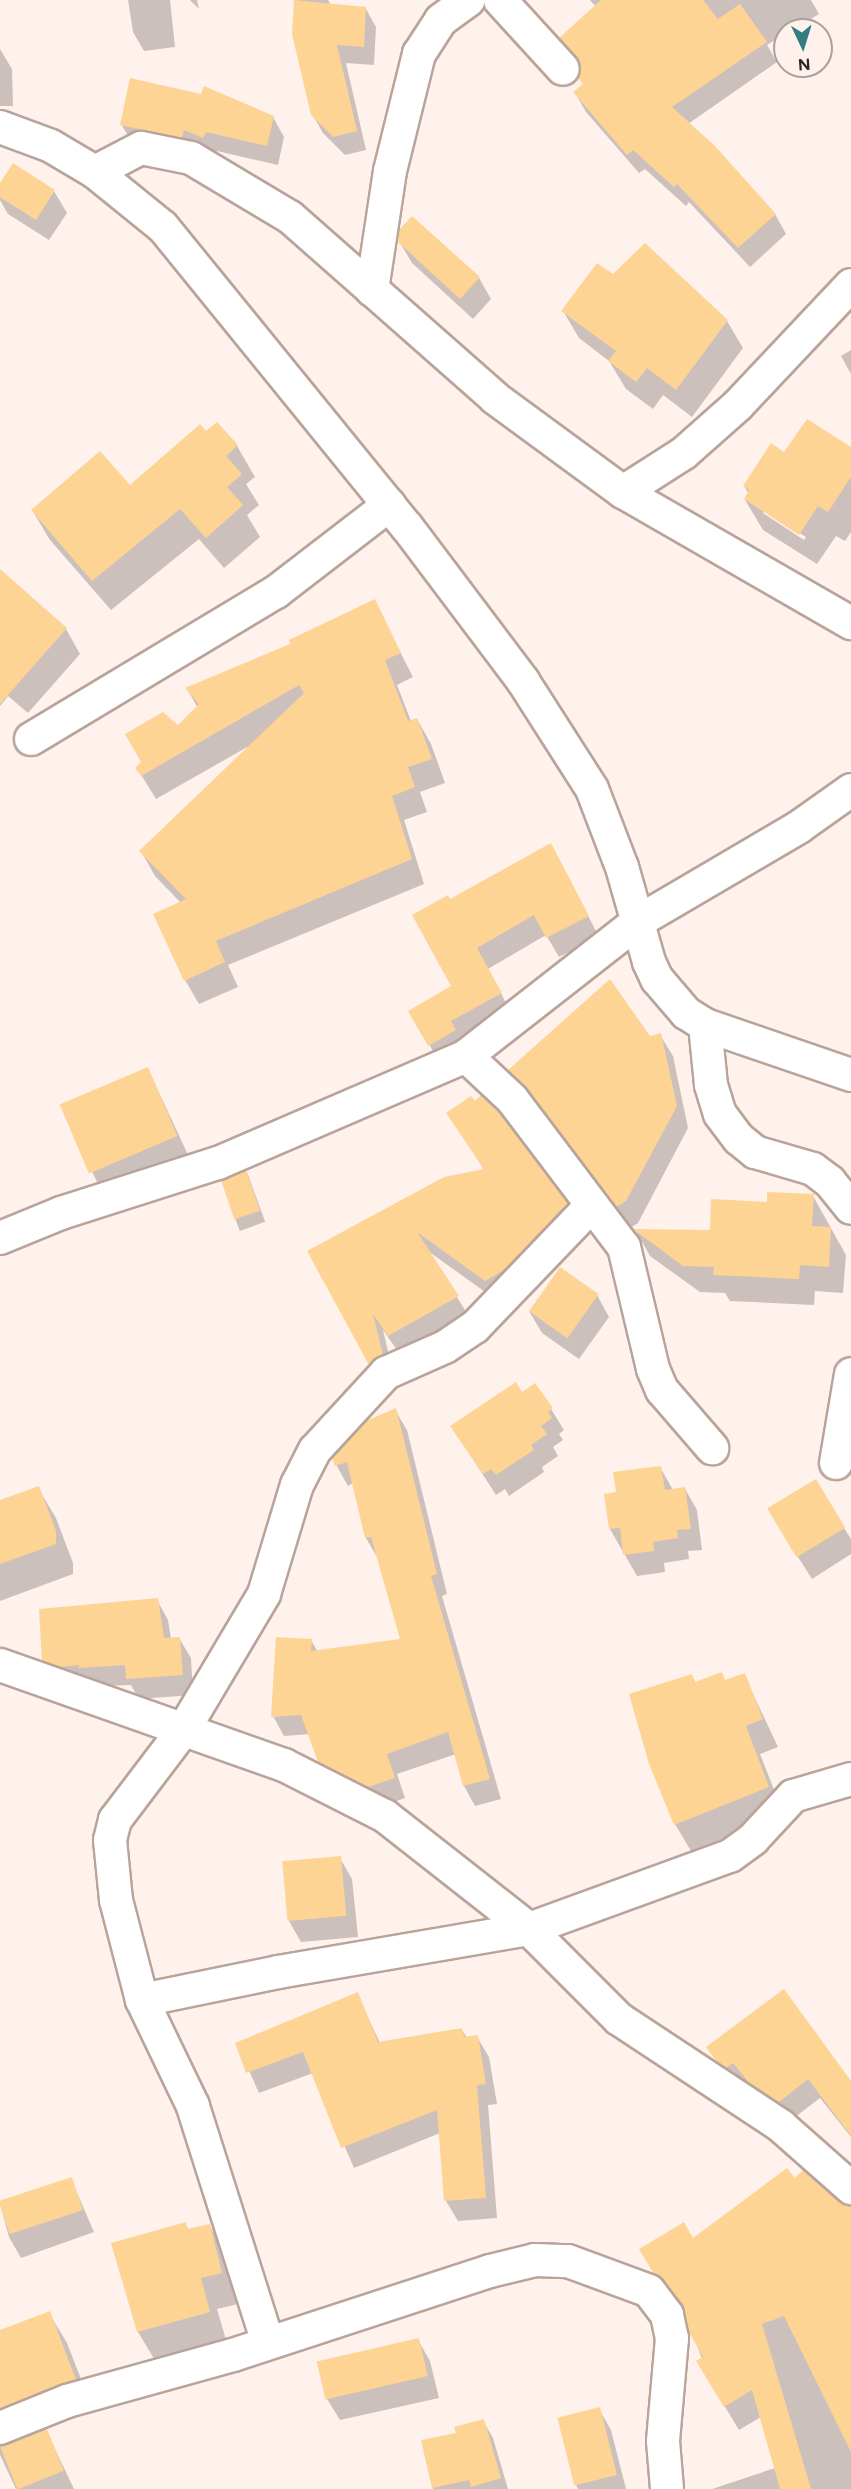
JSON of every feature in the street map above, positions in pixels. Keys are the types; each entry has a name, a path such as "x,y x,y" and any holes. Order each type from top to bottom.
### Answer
{"street":[{"path":"372,290 390,171 419,54 441,20 469,0"},
{"path":"500,0 563,69"},
{"path":"0,126 51,146 95,172 163,227 389,505 523,681 592,789 639,921 649,962 657,979 686,1013 705,1025 851,1075"},
{"path":"95,172 141,148 191,158 290,217 495,398 623,492 851,623"},
{"path":"623,492 684,453 738,405 851,285"},
{"path":"31,739 276,592 389,505"},
{"path":"0,1238 61,1213 218,1163 466,1056 639,921 799,827 851,790"},
{"path":"705,1025 711,1085 720,1114 739,1140 755,1152 813,1169 830,1182 851,1208"},
{"path":"466,1056 512,1099 624,1247 653,1369 662,1390 712,1448"},
{"path":"268,2343 193,2106 142,2001 116,1900 110,1839 115,1820 184,1729 264,1594 297,1485 315,1450 386,1373 445,1347 475,1327 591,1206"},
{"path":"836,1463 851,1374"},
{"path":"0,1665 284,1765 385,1816 529,1929 619,2019 781,2126 851,2188"},
{"path":"142,2001 278,1972 529,1929 730,1856 753,1839 793,1796 851,1779"},
{"path":"0,2428 67,2402 268,2343 490,2271 535,2260 567,2261 589,2266 649,2291 672,2326 663,2441 668,2489"}],"building":[{"path":"294,0 366,7 364,47 337,45 357,131 333,137 311,115 292,34"},
{"path":"601,0 703,0 718,19 740,4 767,42 672,107 714,145 776,214 738,248 677,184 674,187 633,150 627,155 573,92 583,84 578,78 580,65 559,38"},
{"path":"130,78 201,94 204,86 274,116 267,146 206,132 203,138 184,130 182,138 120,125"},
{"path":"13,163 55,190 36,220 0,197 0,183"},
{"path":"412,216 480,277 460,299 398,242 399,230"},
{"path":"645,243 728,320 676,390 647,368 636,382 608,361 616,351 561,311 597,263 613,274"},
{"path":"807,419 851,447 851,477 828,512 818,506 799,535 744,499 749,490 743,486 771,443 784,452"},
{"path":"217,422 238,445 226,456 242,474 227,487 243,505 206,538 180,509 92,581 31,510 100,451 130,485 200,424 206,431"},
{"path":"0,569 67,628 0,704"},
{"path":"375,599 401,653 385,660 408,721 417,718 432,759 408,767 415,787 392,796 412,859 216,941 225,962 184,981 153,914 186,899 139,851 304,693 299,685 141,776 135,768 141,762 125,734 163,712 178,725 199,704 185,688 290,644 289,640"},
{"path":"551,843 589,916 546,938 534,915 477,948 502,993 451,1021 456,1030 428,1046 408,1011 451,986 412,915 448,895 450,899"},
{"path":"610,979 650,1036 661,1033 677,1106 626,1201 616,1207 526,1088 508,1070"},
{"path":"148,1067 177,1136 89,1174 60,1105"},
{"path":"481,1095 499,1111 568,1203 504,1270 485,1281 417,1232 459,1296 388,1336 373,1314 383,1355 369,1365 307,1251 444,1177 484,1169 446,1113 471,1096 475,1101"},
{"path":"246,1170 260,1211 234,1219 220,1179"},
{"path":"767,1192 814,1194 812,1226 831,1227 829,1267 800,1265 799,1279 713,1275 714,1267 683,1266 633,1229 710,1230 711,1199 767,1202"},
{"path":"560,1267 599,1294 568,1338 529,1311"},
{"path":"516,1382 522,1392 535,1383 553,1408 548,1412 552,1418 541,1426 547,1434 531,1445 534,1450 496,1475 491,1469 483,1474 450,1426"},
{"path":"396,1408 437,1574 431,1576 490,1779 463,1786 448,1732 387,1754 395,1778 368,1787 318,1762 301,1715 271,1717 276,1637 312,1639 311,1651 400,1639 371,1537 365,1538 347,1462 335,1466 332,1458 366,1421"},
{"path":"661,1466 665,1490 685,1487 691,1529 677,1530 678,1538 653,1542 654,1551 623,1555 620,1528 609,1529 604,1494 616,1492 613,1472"},
{"path":"816,1479 845,1528 796,1557 767,1508"},
{"path":"39,1486 56,1531 56,1544 0,1564 0,1500"},
{"path":"158,1598 164,1638 180,1637 183,1675 126,1679 125,1665 79,1668 79,1665 60,1667 42,1661 39,1609"},
{"path":"722,1672 725,1680 745,1673 763,1719 746,1726 769,1787 674,1825 649,1764 629,1694 692,1674 695,1682"},
{"path":"341,1856 346,1916 287,1921 282,1861"},
{"path":"784,1989 851,2081 851,2136 808,2079 778,2103 750,2084 733,2063 726,2068 717,2062 706,2047"},
{"path":"358,1992 378,2042 462,2028 464,2037 478,2035 486,2084 477,2085 486,2198 444,2201 437,2110 341,2148 303,2052 246,2073 235,2043"},
{"path":"787,2168 795,2178 803,2170 839,2201 851,2206 851,2452 784,2316 762,2324 811,2489 780,2489 752,2390 724,2407 696,2361 703,2357 690,2334 682,2305 654,2274 639,2249 684,2222 693,2238"},
{"path":"72,2177 83,2210 10,2234 0,2200"},
{"path":"186,2222 187,2229 210,2224 222,2273 201,2278 210,2312 137,2332 111,2243"},
{"path":"50,2311 76,2380 0,2409 0,2330"},
{"path":"419,2338 428,2376 325,2400 317,2362"},
{"path":"600,2407 617,2475 574,2486 557,2418"},
{"path":"484,2419 501,2478 471,2487 469,2480 432,2488 421,2440 456,2433 454,2427"},
{"path":"47,2429 64,2471 17,2489 1,2448"}]}
